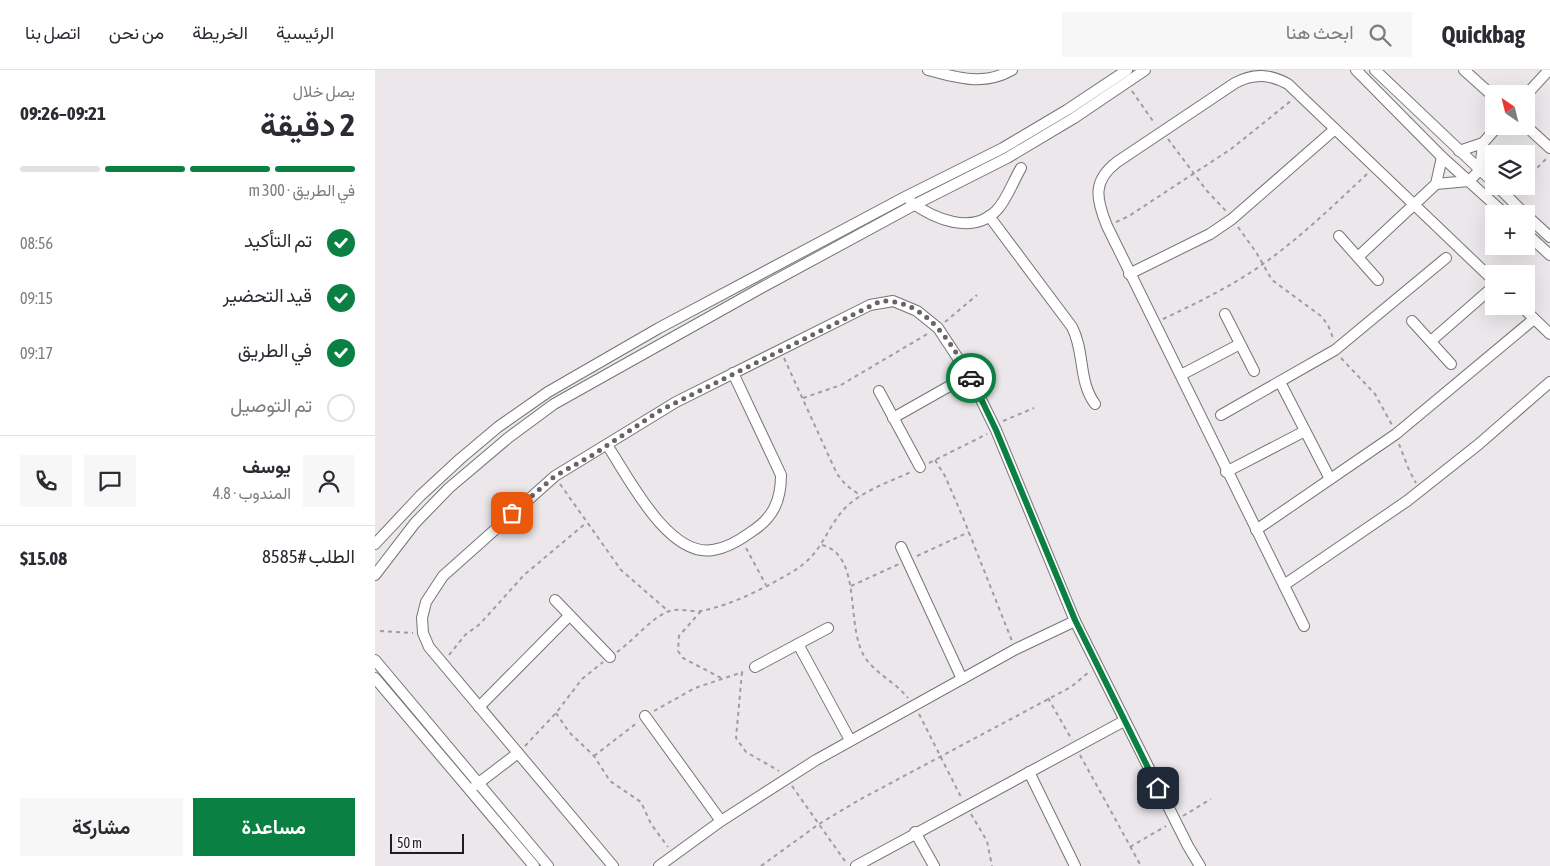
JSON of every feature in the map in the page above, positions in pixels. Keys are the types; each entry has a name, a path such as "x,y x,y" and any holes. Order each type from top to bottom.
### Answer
{"street":[{"path":"928,70 972,80 997,77 1012,70"},
{"path":"375,544 420,496 459,459 498,427 548,392 659,328 1035,130 1127,70"},
{"path":"375,575 415,523 449,488 485,456 547,409 619,367 914,205 1007,158 1145,70"},
{"path":"1356,70 1442,157 1495,205"},
{"path":"1375,70 1485,175"},
{"path":"1464,70 1485,89"},
{"path":"1535,85 1549,70"},
{"path":"1304,626 1226,472 1156,323 1129,274 1107,226 1098,200 1101,178 1113,165 1245,78 1268,76 1279,79 1299,94 1485,272"},
{"path":"1129,274 1203,237 1232,219 1335,129"},
{"path":"1535,134 1550,148"},
{"path":"1459,151 1483,143 1491,135"},
{"path":"1437,184 1469,181 1480,170 1483,143"},
{"path":"1358,257 1437,184 1442,157"},
{"path":"905,197 914,205 949,222 964,224 989,216 1001,205 1021,168"},
{"path":"1506,195 1517,205"},
{"path":"989,216 1072,327 1078,339 1085,387 1095,404"},
{"path":"1535,223 1550,237"},
{"path":"1339,236 1378,280"},
{"path":"1535,241 1550,255"},
{"path":"1221,415 1335,350 1446,258"},
{"path":"1431,341 1485,294"},
{"path":"613,866 441,664 429,647 423,633 422,618 426,602 443,576 555,476 676,402 881,301 893,301 917,311 938,328 969,375 995,427 1075,620 1124,721 1200,866"},
{"path":"1225,314 1254,371"},
{"path":"1531,315 1550,334"},
{"path":"1257,530 1395,434 1534,318"},
{"path":"1412,321 1451,364"},
{"path":"1181,375 1240,344"},
{"path":"607,445 655,517 668,532 682,542 696,549 712,550 741,539 769,518 777,505 781,490 781,475 733,373"},
{"path":"893,418 969,375"},
{"path":"1280,382 1330,479"},
{"path":"1284,585 1421,490 1479,444 1550,382"},
{"path":"879,391 920,467"},
{"path":"1226,472 1305,431"},
{"path":"901,547 962,679"},
{"path":"555,600 610,658"},
{"path":"479,707 569,616"},
{"path":"659,866 721,821 786,778 850,740 1016,649 1075,620"},
{"path":"755,666 828,628"},
{"path":"798,644 850,740"},
{"path":"375,660 475,785 534,866"},
{"path":"375,678 548,866"},
{"path":"645,716 721,821"},
{"path":"856,866 915,832 1124,721"},
{"path":"475,785 518,753"},
{"path":"1029,772 1075,866"},
{"path":"915,832 934,866"}],"path":[{"path":"1127,82 1145,111 1253,246 1272,280 1321,316 1332,333 1335,350 1375,394 1387,412 1409,470 1421,490"},
{"path":"1107,226 1129,216 1241,142 1299,94"},
{"path":"1535,171 1550,155"},
{"path":"1156,323 1216,294 1263,265 1375,167"},
{"path":"803,398 853,379 866,369 938,328 977,295"},
{"path":"780,350 837,474 846,486 861,496"},
{"path":"518,753 556,713 582,679 668,611 701,611 767,586 809,560 822,545 844,510 861,496 1034,408"},
{"path":"935,460 945,476 965,520 1016,649"},
{"path":"555,476 586,523 621,570 668,611"},
{"path":"441,664 465,636 480,624 524,575 586,523"},
{"path":"741,539 767,586"},
{"path":"701,611 679,636 678,651 683,658 723,679"},
{"path":"380,631 423,633"},
{"path":"761,866 819,824 859,800 1079,682 1096,664"},
{"path":"594,756 645,716 681,695 755,666"},
{"path":"1049,698 1141,866"},
{"path":"556,713 569,732 594,756 610,781 641,802 651,824 674,855"}],"way so far":[{"path":"512,513 555,476 591,456 661,410 881,301 893,301 904,304 929,319 938,328 971,378"}],"route":[{"path":"971,378 996,430 1075,620 1158,788"}]}
